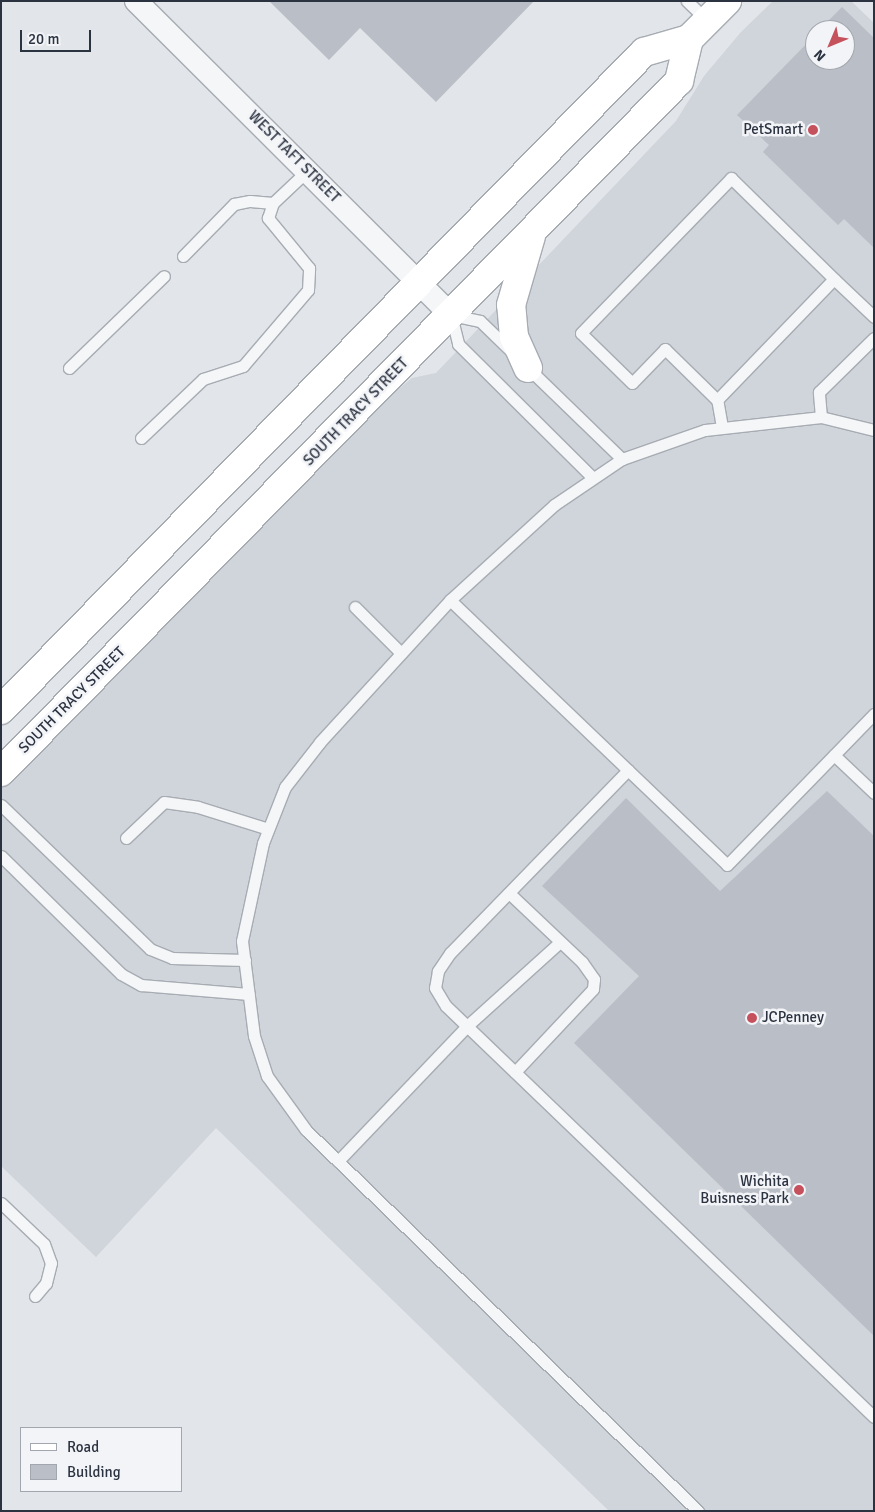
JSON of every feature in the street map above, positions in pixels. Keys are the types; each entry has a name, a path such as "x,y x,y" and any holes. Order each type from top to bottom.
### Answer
{"street":[{"name":"WEST TAFT STREET","path":"136,1 308,170 418,284 451,315"},
{"path":"1,710 644,52 698,30 727,1"},
{"name":"SOUTH TRACY STREET","path":"1,772 679,81 698,30"},
{"path":"528,368 514,337 512,305 533,231"}],"lane":[{"path":"687,1 698,30"},
{"path":"141,438 203,379 243,366 308,290 309,268 268,218 273,203 308,170"},
{"path":"722,427 716,400 664,349 632,382 581,333 731,178 874,317"},
{"path":"182,256 234,204 250,201 273,203"},
{"path":"69,368 164,276"},
{"path":"716,400 834,279"},
{"path":"592,477 458,344 451,315 480,321 622,459"},
{"path":"821,417 819,392 874,338"},
{"path":"698,1511 306,1130 268,1076 254,1036 242,941 268,829 285,787 320,742 450,600 554,505 592,477 622,459 722,427 821,417 874,430"},
{"path":"450,600 727,865 874,714"},
{"path":"354,607 401,653"},
{"path":"834,755 874,793"},
{"path":"628,770 450,953 438,971 435,988 446,1006 874,1417"},
{"path":"126,838 164,802 198,807 268,829"},
{"path":"1,805 150,949 172,958 245,960"},
{"path":"1,856 121,974 134,982 157,989 249,994"},
{"path":"509,893 560,942 594,979 593,989 516,1072"},
{"path":"338,1161 467,1026 560,942"},
{"path":"1,1203 44,1244 51,1263 46,1283 36,1296"}],"shaded area":[{"path":"773,1 851,1 874,23 874,1511 609,1511 216,1128 96,1257 1,1166 1,788 391,395 412,378 436,373 676,121 704,76 741,32"}],"building":[{"path":"269,1 534,1 436,102 360,28 329,60"},
{"name":"PetSmart","path":"842,7 874,38 874,248 844,219 838,225 763,152 769,145 737,115 805,45 805,70 855,70 855,20 829,20"},
{"name":"Wichita Buisness Park","path":"827,791 874,836 874,1336 574,1043 639,976 542,886 626,798 720,891"}],"place":[{"name":"PetSmart","path":"813,130"},
{"name":"JCPenney","path":"752,1018"},
{"name":"Wichita Buisness Park","path":"799,1190"}]}
